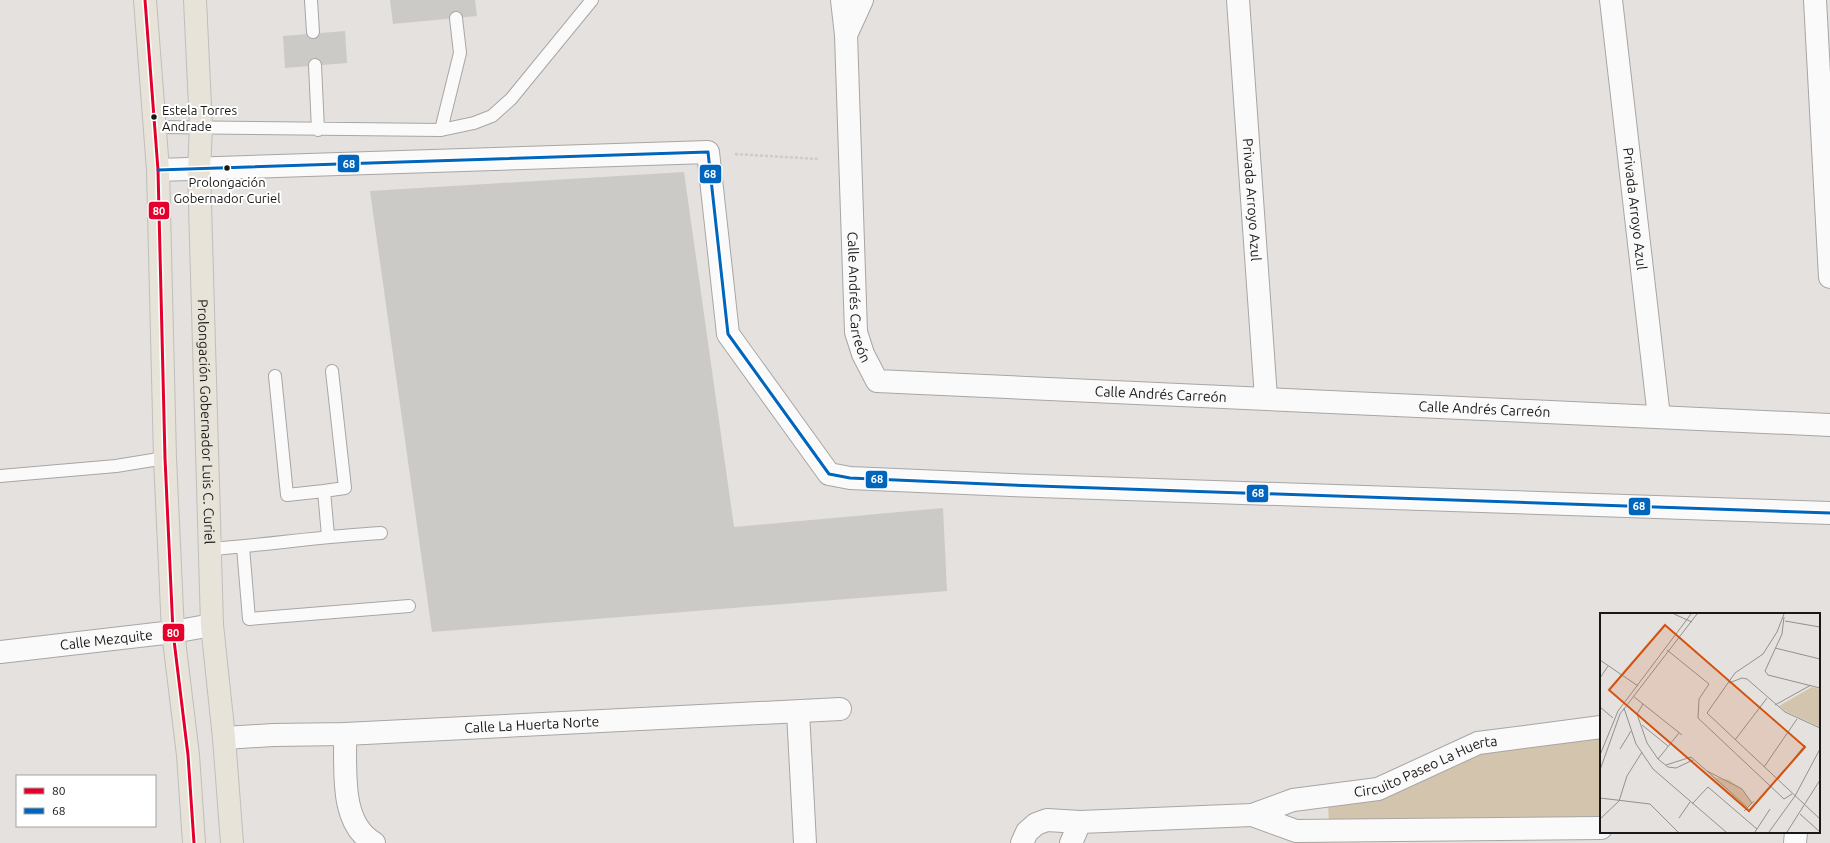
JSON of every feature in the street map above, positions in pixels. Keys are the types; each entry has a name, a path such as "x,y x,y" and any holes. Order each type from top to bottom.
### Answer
{"main road":[{"path":"145,0 156,127 158,170 165,458 173,632 188,755 194,843"},
{"name":"Prolongación Gobernador Luis C. Curiel","path":"195,0 202,127 199,170 212,625 224,738 232,843"}],"street":[{"name":"Calle Andrés Carreón","path":"842,0 846,35 856,332 863,354 877,381 1830,425"},
{"path":"846,35 862,0"},
{"name":"Privada Arroyo Azul","path":"1238,0 1266,398"},
{"name":"Privada Arroyo Azul","path":"1612,0 1659,417"},
{"path":"1815,0 1830,276"},
{"path":"158,170 199,170 708,152 728,334 829,474 850,478 1004,485 1830,513"},
{"name":"Calle Mezquite","path":"0,652 173,632 212,625"},
{"name":"Calle La Huerta Norte","path":"224,738 273,735 344,734 840,709"},
{"path":"798,712 805,843"},
{"name":"Circuito Paseo La Huerta","path":"1022,843 1026,832 1036,824 1047,820 1080,822 1252,815 1293,800 1378,789 1478,743 1600,727"},
{"path":"344,734 348,805 355,823 367,839 374,843"},
{"name":"Circuito Paseo La Huerta","path":"1252,815 1296,830 1600,828"},
{"path":"1071,843 1080,822"},
{"path":"1795,843 1796,833"}],"lane":[{"path":"311,0 313,32"},
{"path":"156,127 318,130 441,130 474,123 492,116 511,100 592,0"},
{"path":"441,130 460,53 456,18"},
{"path":"315,65 318,130"},
{"path":"275,376 287,495 345,488 332,371"},
{"path":"0,476 116,466 165,458"},
{"path":"324,491 328,536"},
{"path":"210,548 243,547 328,536 381,533"},
{"path":"243,547 250,619 409,606"}],"path":[{"path":"708,152 818,159"}],"shaded area":[{"path":"1600,730 1600,823 1329,827 1328,799 1477,745"}],"building":[{"path":"390,0 475,0 477,16 393,24"},
{"path":"345,31 347,63 285,68 283,36"},
{"path":"684,172 734,527 943,508 947,591 432,632 370,191"}],"transit line":[{"name":"80","path":"145,0 158,170 165,458 173,632 188,755 194,843"},
{"name":"68","path":"158,170 708,152 728,334 829,474 850,478 1011,485 1830,513"}],"place":[{"name":"Estela Torres Andrade","path":"154,117"},
{"name":"Prolongación Gobernador Curiel","path":"227,168"}]}
